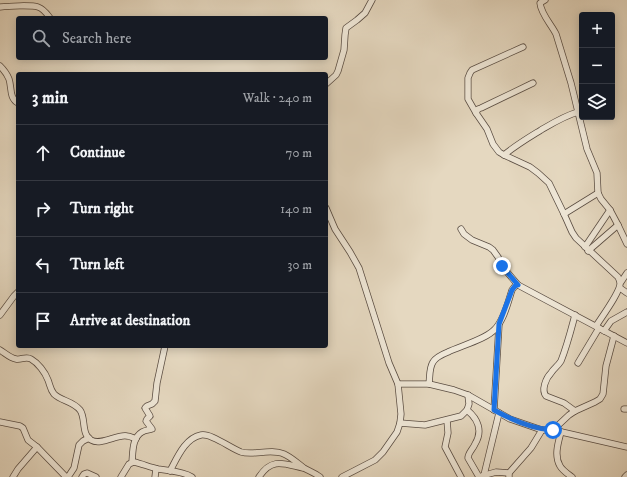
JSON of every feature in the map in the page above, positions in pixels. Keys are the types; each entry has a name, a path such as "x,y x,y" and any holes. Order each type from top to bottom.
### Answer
{"street":[{"path":"328,82 338,71 344,50 346,28 365,13 372,0"},
{"path":"545,0 540,3 540,6 556,34 571,83 587,149 597,173 598,192 618,224 627,244"},
{"path":"0,7 38,7 48,16"},
{"path":"523,47 472,70 468,78 468,99 484,124 492,144 504,155 530,166 549,183 576,238 586,249 618,277 620,285 627,293"},
{"path":"0,66 6,72 11,86 11,94 16,102"},
{"path":"476,113 481,108 533,84"},
{"path":"504,155 516,145 552,122 578,112"},
{"path":"564,214 598,192"},
{"path":"586,249 610,210"},
{"path":"328,212 335,228 358,268 389,362 398,384 401,414 397,432 383,452 375,460 342,477"},
{"path":"586,249 618,224"},
{"path":"461,230 472,240 493,250 502,266 518,285 627,343"},
{"path":"578,363 599,328 627,273"},
{"path":"430,384 430,370 433,362 438,357 488,335 495,330 499,324 512,290 518,285"},
{"path":"0,315 16,294"},
{"path":"599,328 627,312"},
{"path":"575,315 561,361 548,376 544,390 544,394 546,396 564,402 575,411"},
{"path":"481,476 496,412 499,324"},
{"path":"553,430 575,411 600,399 603,394 606,366 614,336"},
{"path":"121,477 129,464 132,462 136,437 142,432 152,429 146,421 150,416 145,408 155,401 157,383 165,348"},
{"path":"0,350 16,359 28,358 33,360 44,373 51,390 60,398 72,403 80,410 86,433 91,440 96,442 124,436 136,439"},
{"path":"398,384 430,384 454,390 468,395 510,419 542,430 553,430 627,447"},
{"path":"400,423 425,425 461,416 467,410 469,404 468,395"},
{"path":"467,410 475,418 478,428 477,442 468,455 468,458 481,476"},
{"path":"447,420 448,433 445,447 461,477"},
{"path":"0,422 23,428 26,438 67,477 74,468 79,445 89,438"},
{"path":"481,476 496,472 509,475 542,430"},
{"path":"561,432 557,450 559,465 572,477"},
{"path":"170,471 185,446 197,436 203,434 209,435 241,452 282,453 320,477"},
{"path":"13,477 37,447"},
{"path":"132,462 156,469 188,474 192,477"},
{"path":"259,477 268,467 279,463 306,469"},
{"path":"155,477 156,469"},
{"path":"82,477 87,473 96,477"}],"route":[{"path":"502,266 518,285 512,290 499,324 494,410 510,419 528,426 542,430 553,430"}]}
